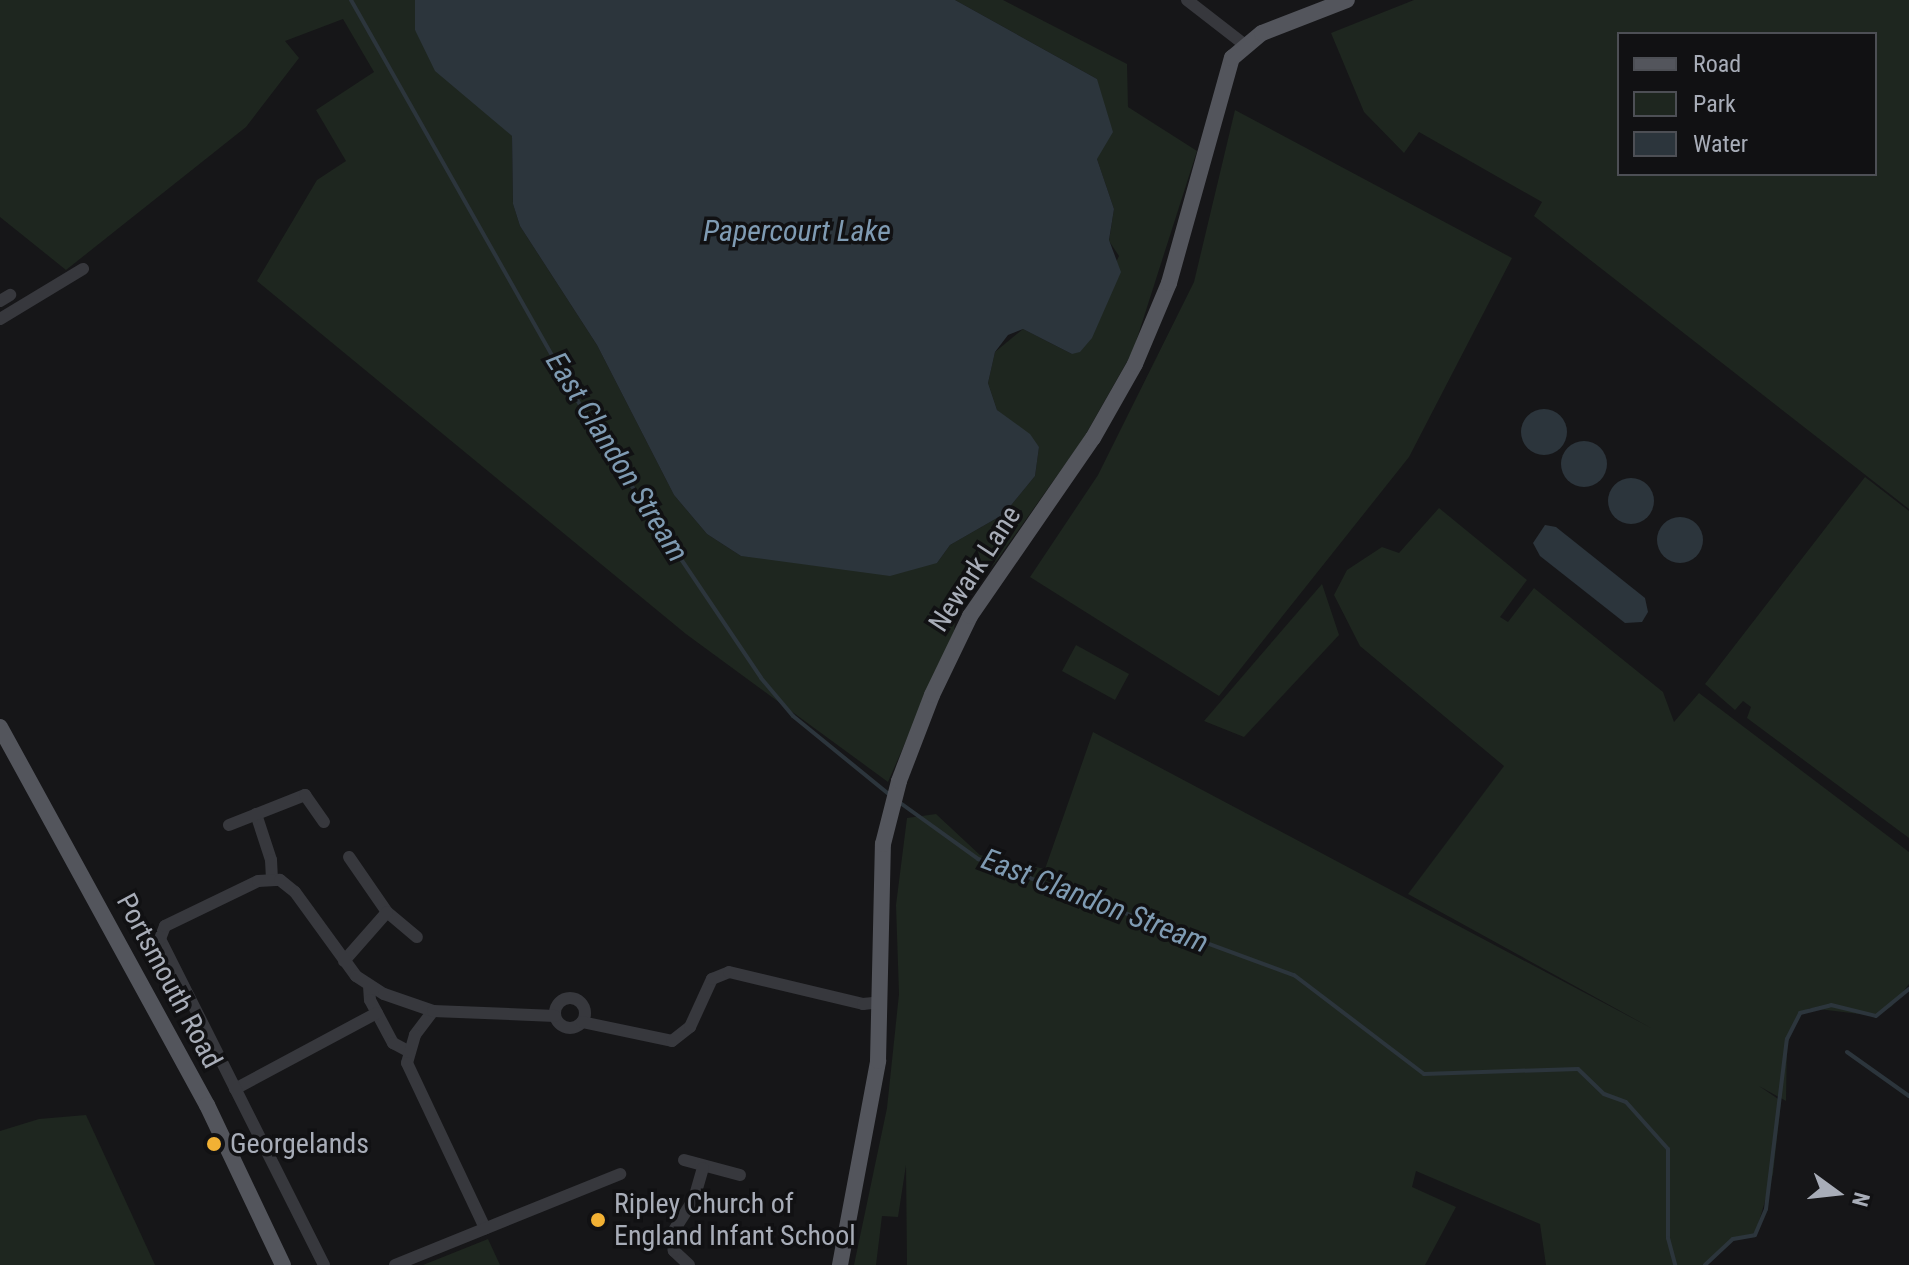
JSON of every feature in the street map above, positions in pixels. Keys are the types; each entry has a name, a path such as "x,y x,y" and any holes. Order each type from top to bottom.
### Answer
{"main road":[{"path":"1245,45 1347,0"},
{"name":"Newark Lane","path":"840,1265 874,1091 881,1002 880,880 890,810 899,781 970,616 1079,461 1135,364 1169,283 1224,77 1245,45"},
{"name":"Portsmouth Road","path":"0,727 207,1105 283,1265"}],"street":[{"path":"1187,0 1245,45"},
{"path":"0,319 83,269"},
{"path":"229,825 305,795 324,822"},
{"path":"256,814 272,879"},
{"path":"349,857 387,912 417,937"},
{"path":"324,1265 160,939 169,923 272,879 291,887 344,961 369,986 433,1011 555,1016 569,1028 582,1022 672,1041 690,1027 712,979 729,972 863,1004 881,1002"},
{"path":"344,961 387,912"},
{"path":"369,986 377,1013 396,1046 408,1051"},
{"path":"555,1016 558,1003 574,998 585,1009 582,1022"},
{"path":"433,1011 408,1051 411,1076 485,1228"},
{"path":"235,1089 377,1013"},
{"path":"684,1160 703,1168 740,1175"},
{"path":"689,1265 671,1243 674,1227 691,1205 703,1168"},
{"path":"395,1265 620,1174"},
{"path":"676,1200 691,1205"}],"green space":[{"path":"0,0 415,0 415,30 512,136 513,204 520,226 597,345 674,495 707,534 741,556 937,563 950,545 1004,514 1035,476 1039,447 997,410 988,383 995,352 1023,329 1072,354 1119,256 1109,241 1114,209 1097,159 1097,79 955,0 1003,0 1127,64 1128,107 1197,151 1133,351 1083,439 995,563 957,603 954,631 888,782 686,634 257,281 317,180 346,161 316,110 374,72 343,19 285,41 299,58 246,127 66,270 0,217"},
{"path":"1414,0 1909,0 1909,509 1534,216 1542,202 1419,132 1404,153 1364,112 1331,33"},
{"path":"1235,110 1512,258 1409,457 1219,696 1030,577 1098,475 1194,282"},
{"path":"1865,477 1909,511 1909,838 1747,718 1751,707 1743,701 1735,710 1705,684"},
{"path":"1439,508 1527,580 1500,617 1508,622 1534,588 1663,692 1674,722 1699,693 1909,852 1909,984 1892,1006 1876,1016 1810,1008 1800,1013 1787,1039 1786,1101 1759,1086 1781,1101 1773,1174 1755,1235 1732,1239 1704,1265 1546,1265 1540,1224 1416,1171 1412,1187 1456,1207 1425,1265 907,1265 906,1165 898,1217 882,1216 876,1265 854,1265 887,1108 899,994 896,905 907,818 936,814 980,855 1045,869 1093,732 1653,1029 1408,894 1504,766 1360,646 1334,595 1347,570 1382,547 1399,553"},
{"path":"1322,584 1339,635 1244,737 1204,721"},
{"path":"1076,645 1129,674 1115,700 1062,671"},
{"path":"86,1115 155,1265 0,1265 0,1131 39,1119"},
{"path":"488,1239 500,1265 423,1265"}],"water":[{"name":"Papercourt Lake","path":"415,0 955,0 1097,79 1113,132 1097,159 1114,209 1109,240 1121,272 1092,338 1080,352 1072,354 1023,329 1008,335 995,352 988,383 997,410 1030,434 1039,447 1035,476 1004,514 950,545 937,563 890,576 741,556 707,534 674,495 597,345 520,226 513,204 512,136 435,71 415,30"},
{"path":"1544,409 1560,416 1567,432 1560,448 1544,455 1528,448 1521,432 1528,416"},
{"path":"1584,441 1600,448 1607,464 1600,480 1584,487 1568,480 1561,464 1568,448"},
{"path":"1631,478 1647,485 1654,501 1647,517 1631,524 1615,517 1608,501 1615,485"},
{"path":"1680,517 1696,524 1703,540 1696,556 1680,563 1664,556 1657,540 1664,524"},
{"path":"1545,525 1556,527 1645,598 1648,612 1642,622 1625,623 1540,556 1533,543"}],"waterway":[{"name":"East Clandon Stream","path":"351,0 596,433 761,678 793,716 891,796"},
{"name":"East Clandon Stream","path":"899,802 978,859 1294,975 1424,1074 1578,1069 1604,1094 1626,1102 1668,1149 1668,1238 1675,1265"},
{"path":"1705,1265 1733,1239 1755,1235 1766,1209 1787,1039 1800,1013 1831,1005 1876,1016 1909,989"},
{"path":"1847,1052 1909,1096"}],"place":[{"name":"Georgelands","path":"214,1144"},
{"name":"Ripley Church of England Infant School","path":"598,1220"}]}
